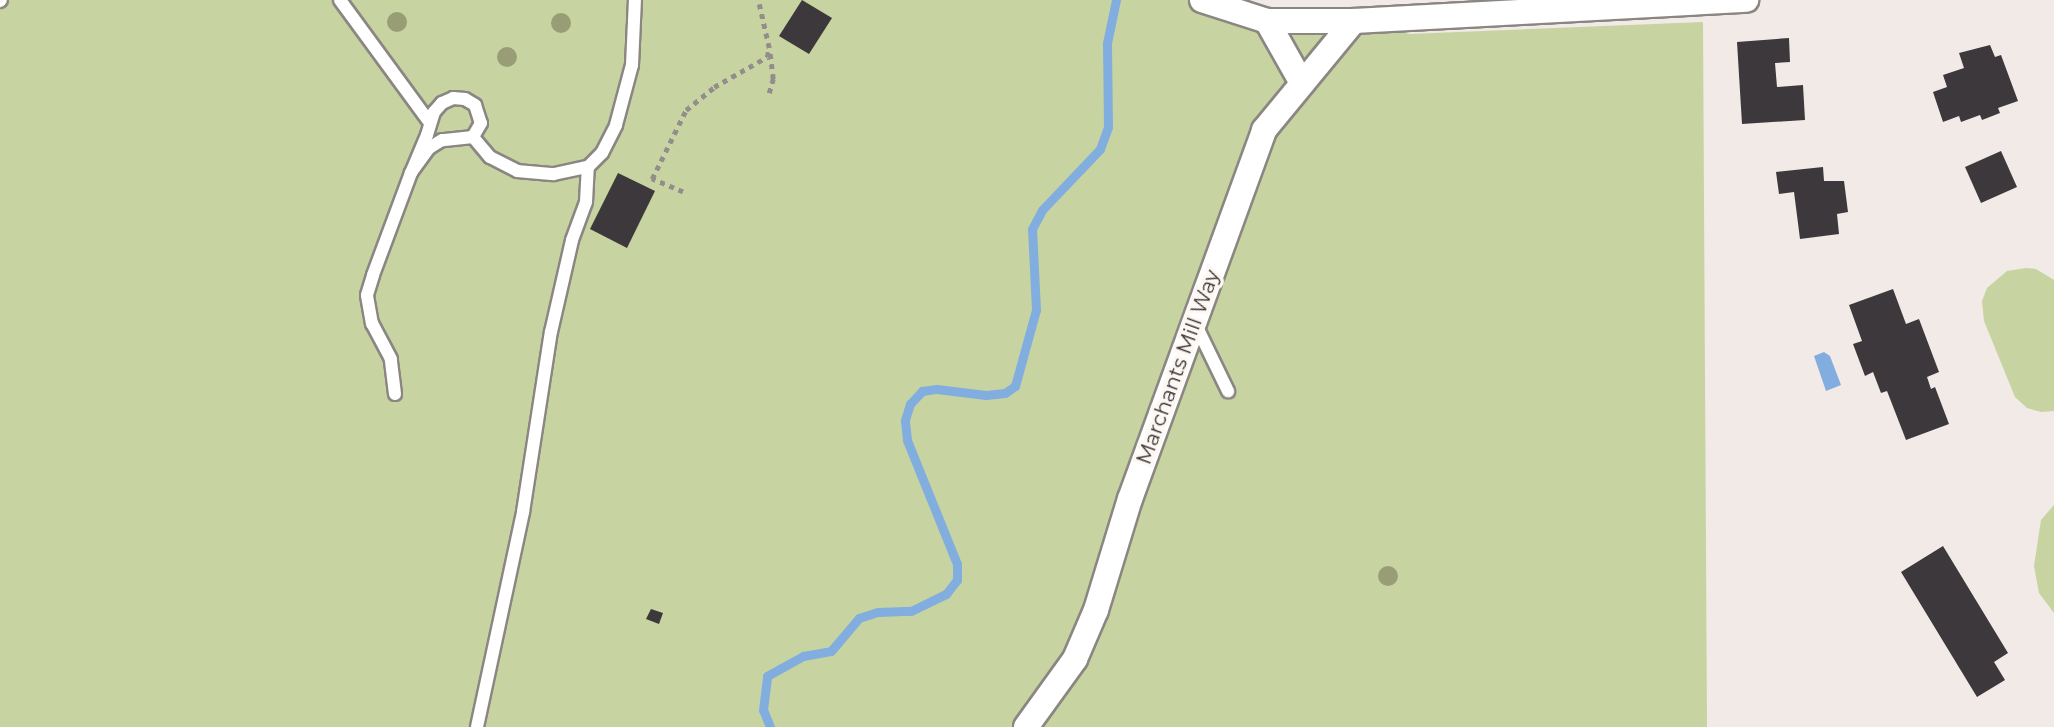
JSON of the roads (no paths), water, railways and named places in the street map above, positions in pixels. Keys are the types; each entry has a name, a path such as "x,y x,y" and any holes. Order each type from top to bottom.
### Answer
{"street":[{"path":"1202,0 1267,21 1354,21 1434,8 1746,0"},
{"path":"1267,21 1302,83"},
{"name":"Marchants Mill Way","path":"1026,727 1074,659 1096,610 1130,499 1264,130 1354,21"}],"lane":[{"path":"340,0 430,123"},
{"path":"472,137 490,157 517,171 554,174 588,167 602,153 615,125 632,65 635,0"},
{"path":"395,394 391,359 372,324 367,295 411,173 430,123 442,103 453,98 466,99 475,105 481,115 479,130 472,137 442,140 429,148 411,173"},
{"path":"477,727 494,659 504,590 523,512 551,332 572,240 586,202 588,167"},
{"path":"1195,323 1228,391"}],"water":[{"path":"1824,352 1830,356 1841,385 1826,391 1814,356"}],"waterway":[{"path":"770,727 763,710 767,676 803,656 831,651 859,618 878,612 911,611 946,594 957,580 957,564 907,440 905,420 910,404 922,391 937,389 986,395 1005,393 1015,386 1036,310 1032,229 1042,210 1100,149 1108,127 1107,43 1116,0"}]}
